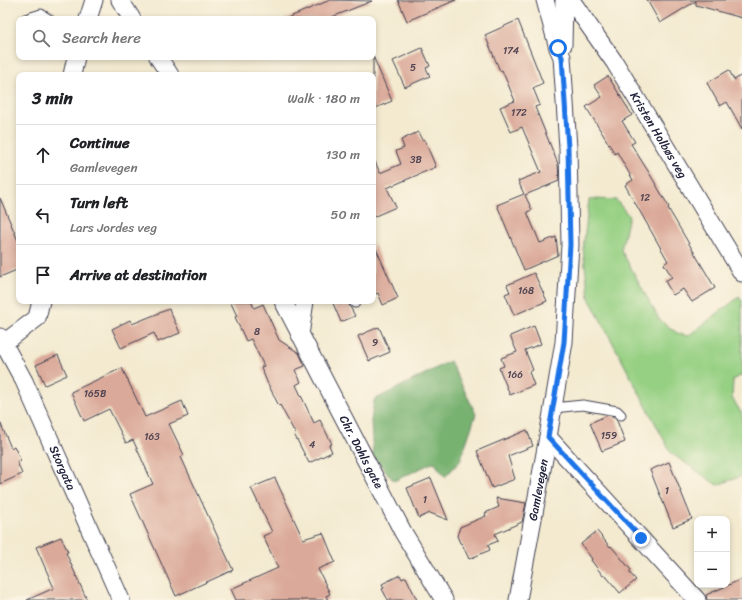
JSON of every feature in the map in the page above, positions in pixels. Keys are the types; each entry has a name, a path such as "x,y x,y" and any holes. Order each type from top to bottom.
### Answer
{"street":[{"path":"89,16 94,0"},
{"path":"120,0 130,16"},
{"name":"Gamlevegen","path":"518,600 564,342 570,245 568,148 562,57 558,48 545,0"},
{"path":"562,57 564,0"},
{"name":"Kristen Holbøs veg","path":"571,0 615,63 742,273"},
{"path":"160,60 168,72"},
{"path":"1,342 37,318 40,304"},
{"name":"Chr. Dahls gate","path":"284,304 403,532 444,600"},
{"path":"300,335 305,304"},
{"name":"Storgata","path":"1,342 24,381 122,600"},
{"path":"548,437 697,600"}],"lane":[{"path":"35,16 41,14 44,16"},
{"path":"553,408 583,405 612,409 621,415"}],"green space":[{"path":"589,200 616,200 629,216 621,250 659,319 677,333 688,336 739,297 742,301 742,375 733,380 732,398 742,414 742,476 717,485 671,453 589,298 583,249"},
{"path":"450,361 476,414 460,461 445,477 434,462 394,481 373,457 371,421 374,400"}],"building":[{"path":"330,0 372,1 334,16 292,16"},
{"path":"398,0 456,0 407,21"},
{"path":"647,0 742,0 742,18 696,5 696,1 660,23"},
{"path":"518,20 543,83 533,88 540,105 535,107 558,164 559,181 525,195 532,210 527,212 540,243 556,237 558,255 524,270 497,205 524,194 518,181 541,172 522,127 511,132 500,107 515,101 502,70 500,71 485,35"},
{"path":"422,48 430,66 426,68 430,76 405,87 393,61"},
{"path":"373,60 375,60 392,101 376,108 376,72 373,72"},
{"path":"729,70 734,80 742,75 742,129 727,102 720,106 707,83"},
{"path":"608,76 632,115 622,121 635,142 631,144 715,288 692,302 683,289 673,295 665,281 672,277 664,264 668,261 625,185 633,180 617,152 615,154 586,107 602,97 594,85"},
{"path":"418,132 422,140 424,139 436,167 387,188 396,207 376,216 376,164 380,173 401,164 396,151 404,148 401,140"},
{"path":"0,198 16,236 16,270 0,277"},
{"path":"376,249 398,298 383,305 378,293 376,294"},
{"path":"534,273 547,301 514,315 505,294 510,292 507,285"},
{"path":"231,304 252,304 254,308 263,304 279,340 299,353 305,366 295,370 301,382 296,385 314,423 320,420 332,444 329,445 332,452 309,463 294,434 295,433 267,382 261,367 264,366 251,339 246,341 235,317 237,316"},
{"path":"333,304 349,304 355,316 341,322"},
{"path":"169,309 180,333 158,342 154,333 121,348 112,329 130,320 132,324"},
{"path":"534,326 541,344 525,350 533,370 529,372 534,385 510,395 499,368 504,366 501,358 517,352 510,336"},
{"path":"379,327 390,352 369,361 358,336"},
{"path":"58,355 67,375 45,385 36,365"},
{"path":"122,368 145,417 182,401 188,416 169,424 184,455 181,457 233,570 176,596 130,494 153,484 133,440 126,443 109,409 84,421 71,392"},
{"path":"608,415 616,418 625,442 602,451 590,423"},
{"path":"0,422 11,448 14,446 21,461 17,462 22,474 0,484"},
{"path":"527,430 533,446 508,456 515,479 492,488 477,451"},
{"path":"669,462 692,519 673,527 650,470"},
{"path":"275,478 303,539 323,533 335,562 318,569 330,594 326,596 328,600 236,600 231,589 278,568 263,536 272,532 251,488"},
{"path":"431,478 448,520 430,513 419,518 407,488"},
{"path":"496,498 526,503 522,522 495,534 498,541 488,545 490,550 469,559 457,536 460,527 486,516 485,513 499,507"},
{"path":"597,531 631,570 629,572 636,580 620,593 605,575 603,576 581,544"},
{"path":"61,537 68,552 66,553 87,600 27,600 54,588 36,547"},
{"path":"400,575 402,579 406,577 417,600 388,600 382,589 384,588 382,584"},
{"path":"742,579 742,600 707,600 706,595 722,588 730,588 730,584"}],"route":[{"path":"558,48 562,57 568,148 570,245 564,342 548,437 641,538"}]}
